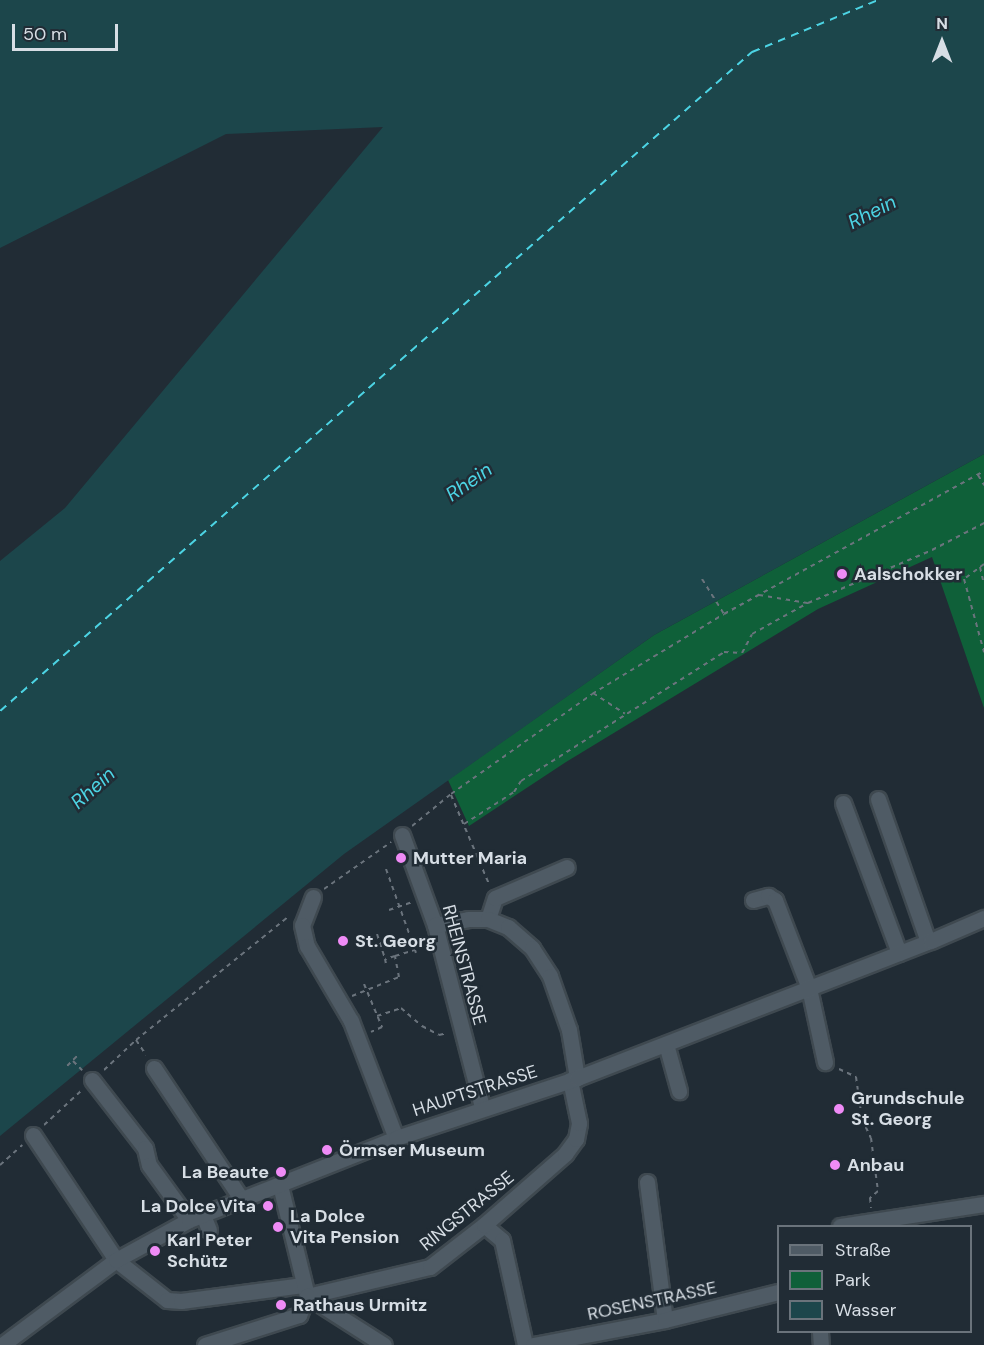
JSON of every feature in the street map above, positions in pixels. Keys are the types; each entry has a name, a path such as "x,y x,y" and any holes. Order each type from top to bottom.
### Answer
{"street":[{"path":"878,799 928,942"},
{"path":"843,803 899,953"},
{"name":"RHEINSTRASSE","path":"402,835 435,925 482,1107"},
{"path":"435,925 468,919 488,919 495,898 567,867"},
{"path":"753,900 768,896 775,900 809,988 825,1062"},
{"path":"313,897 302,925 307,946 351,1021 396,1138"},
{"name":"HAUPTSTRASSE","path":"2,1345 116,1260 196,1218 396,1138 482,1107 573,1079 666,1044 984,918"},
{"name":"RINGSTRASSE","path":"33,1135 116,1260 167,1300 182,1301 305,1291 430,1267 484,1225 566,1154 576,1139 579,1124 569,1030 550,976 532,948 508,927 488,919"},
{"path":"666,1044 679,1091"},
{"path":"154,1068 242,1200"},
{"path":"93,1080 145,1149 149,1165 209,1230"},
{"path":"648,1182 665,1320"},
{"path":"205,1345 299,1315 305,1291 280,1185"},
{"path":"853,1225 984,1204"},
{"path":"484,1225 502,1240 525,1345"},
{"path":"305,1291 384,1345"},
{"name":"ROSENSTRASSE","path":"533,1345 665,1320 777,1292"}],"path":[{"path":"313,897 402,835 451,794 593,693 724,614 984,471"},
{"path":"978,475 984,485"},
{"path":"464,824 514,792 521,781 723,652 742,653 753,634 808,603 932,550 984,523"},
{"path":"984,564 964,579 984,652"},
{"path":"980,567 984,584"},
{"path":"702,579 724,614"},
{"path":"759,595 808,603"},
{"path":"593,693 625,714"},
{"path":"451,794 495,898"},
{"path":"385,959 415,951 386,869"},
{"path":"389,910 418,900"},
{"path":"0,1165 136,1040 294,912"},
{"path":"377,934 386,964"},
{"path":"368,992 399,976 395,956"},
{"path":"358,1038 382,1027 364,984"},
{"path":"377,1016 401,1008 410,1018 439,1035 462,1031"},
{"path":"136,1040 154,1068"},
{"path":"67,1066 77,1056"},
{"path":"825,1062 856,1077 862,1119 871,1138 878,1191 870,1198 873,1222"}],"green space":[{"path":"984,454 984,708 932,557 818,609 566,762 469,826 448,780 654,635"}],"water":[{"name":"Rhein","path":"0,0 984,0 984,454 654,635 344,854 0,1136 0,561 65,508 383,127 226,134 0,248"}],"ferry route":[{"path":"0,711 752,52 878,0"}],"place":[{"name":"Aalschokker","path":"842,574"},
{"name":"Mutter Maria","path":"401,858"},
{"name":"St. Georg","path":"343,941"},
{"name":"Grundschule St. Georg","path":"839,1109"},
{"name":"Örmser Museum","path":"327,1150"},
{"name":"Anbau","path":"835,1165"},
{"name":"La Beaute","path":"281,1172"},
{"name":"La Dolce Vita","path":"268,1206"},
{"name":"La Dolce Vita Pension","path":"278,1227"},
{"name":"Karl Peter Schütz","path":"155,1251"},
{"name":"Rathaus Urmitz","path":"281,1305"}]}
